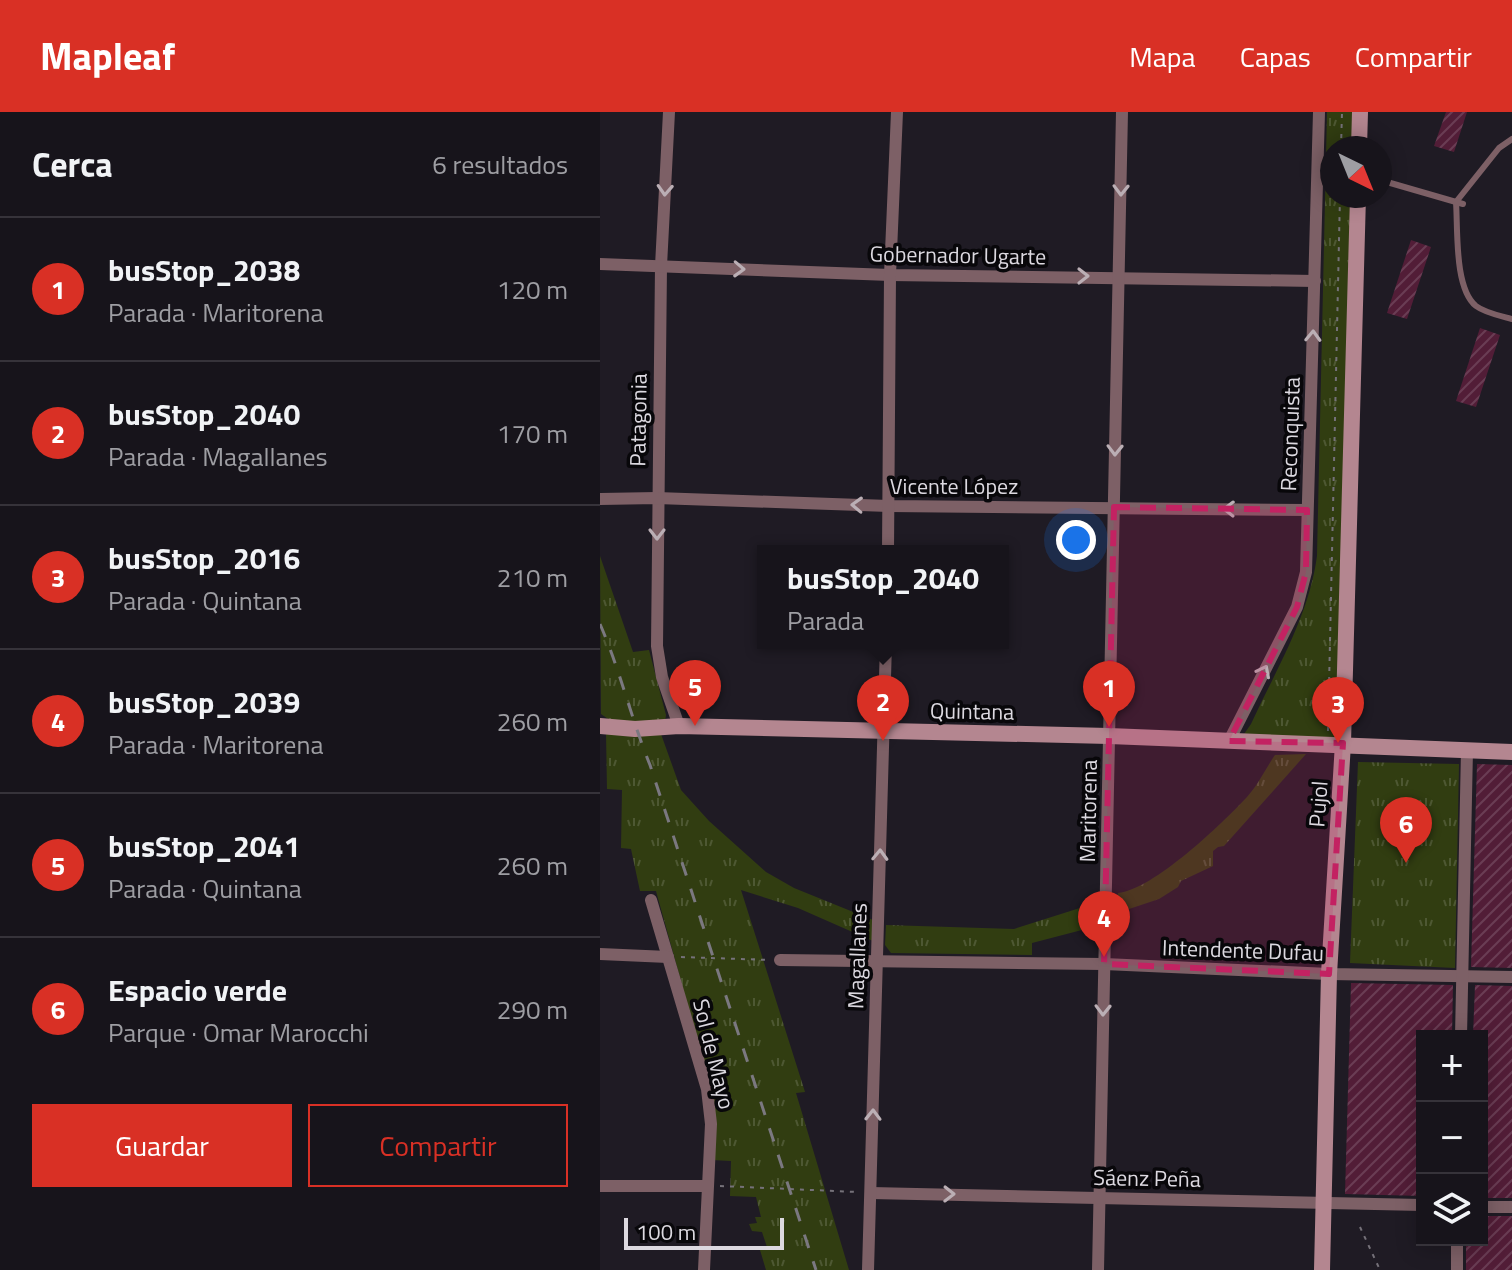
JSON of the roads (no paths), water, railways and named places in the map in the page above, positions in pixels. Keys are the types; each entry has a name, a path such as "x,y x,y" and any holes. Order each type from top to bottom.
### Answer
{"main road":[{"path":"1359,136 1360,112"},
{"name":"Pujol","path":"1322,1270 1335,743 1357,208"},
{"name":"Quintana","path":"600,726 1109,736 1512,752"}],"street":[{"name":"Patagonia","path":"669,112 661,266 657,646 662,677 679,726"},
{"path":"888,545 890,275 897,112"},
{"name":"Maritorena","path":"1098,1270 1122,112"},
{"name":"Reconquista","path":"1229,741 1297,607 1306,572 1319,112"},
{"name":"Gobernador Ugarte","path":"600,264 890,275 1315,281"},
{"name":"Vicente López","path":"600,499 889,506 1307,510"},
{"name":"Magallanes","path":"868,1270 886,649"},
{"path":"1461,1030 1467,750"},
{"name":"Sol de Mayo","path":"651,900 707,1089 711,1124 704,1270"},
{"path":"600,954 668,957"},
{"name":"Intendente Dufau","path":"780,960 1104,964 1329,974 1512,977"},
{"path":"600,1186 707,1186"},
{"name":"Sáenz Peña","path":"871,1193 1416,1205"},
{"path":"1488,1207 1512,1207"},
{"path":"1457,1246 1457,1270"}],"lane":[{"path":"1512,139 1499,148 1460,203 1461,279 1467,295 1478,308 1512,319"},
{"path":"1392,183 1460,203"}],"railway":[{"path":"600,624 650,765 816,1270"}],"place":[{"name":"busStop_2041","path":"695,726"},
{"name":"busStop_2038","path":"1109,727"},
{"name":"busStop_2040","path":"883,741"},
{"name":"busStop_2016","path":"1338,743"},
{"name":"Espacio verde","path":"1406,863"},
{"name":"busStop_2039","path":"1104,957"}]}
